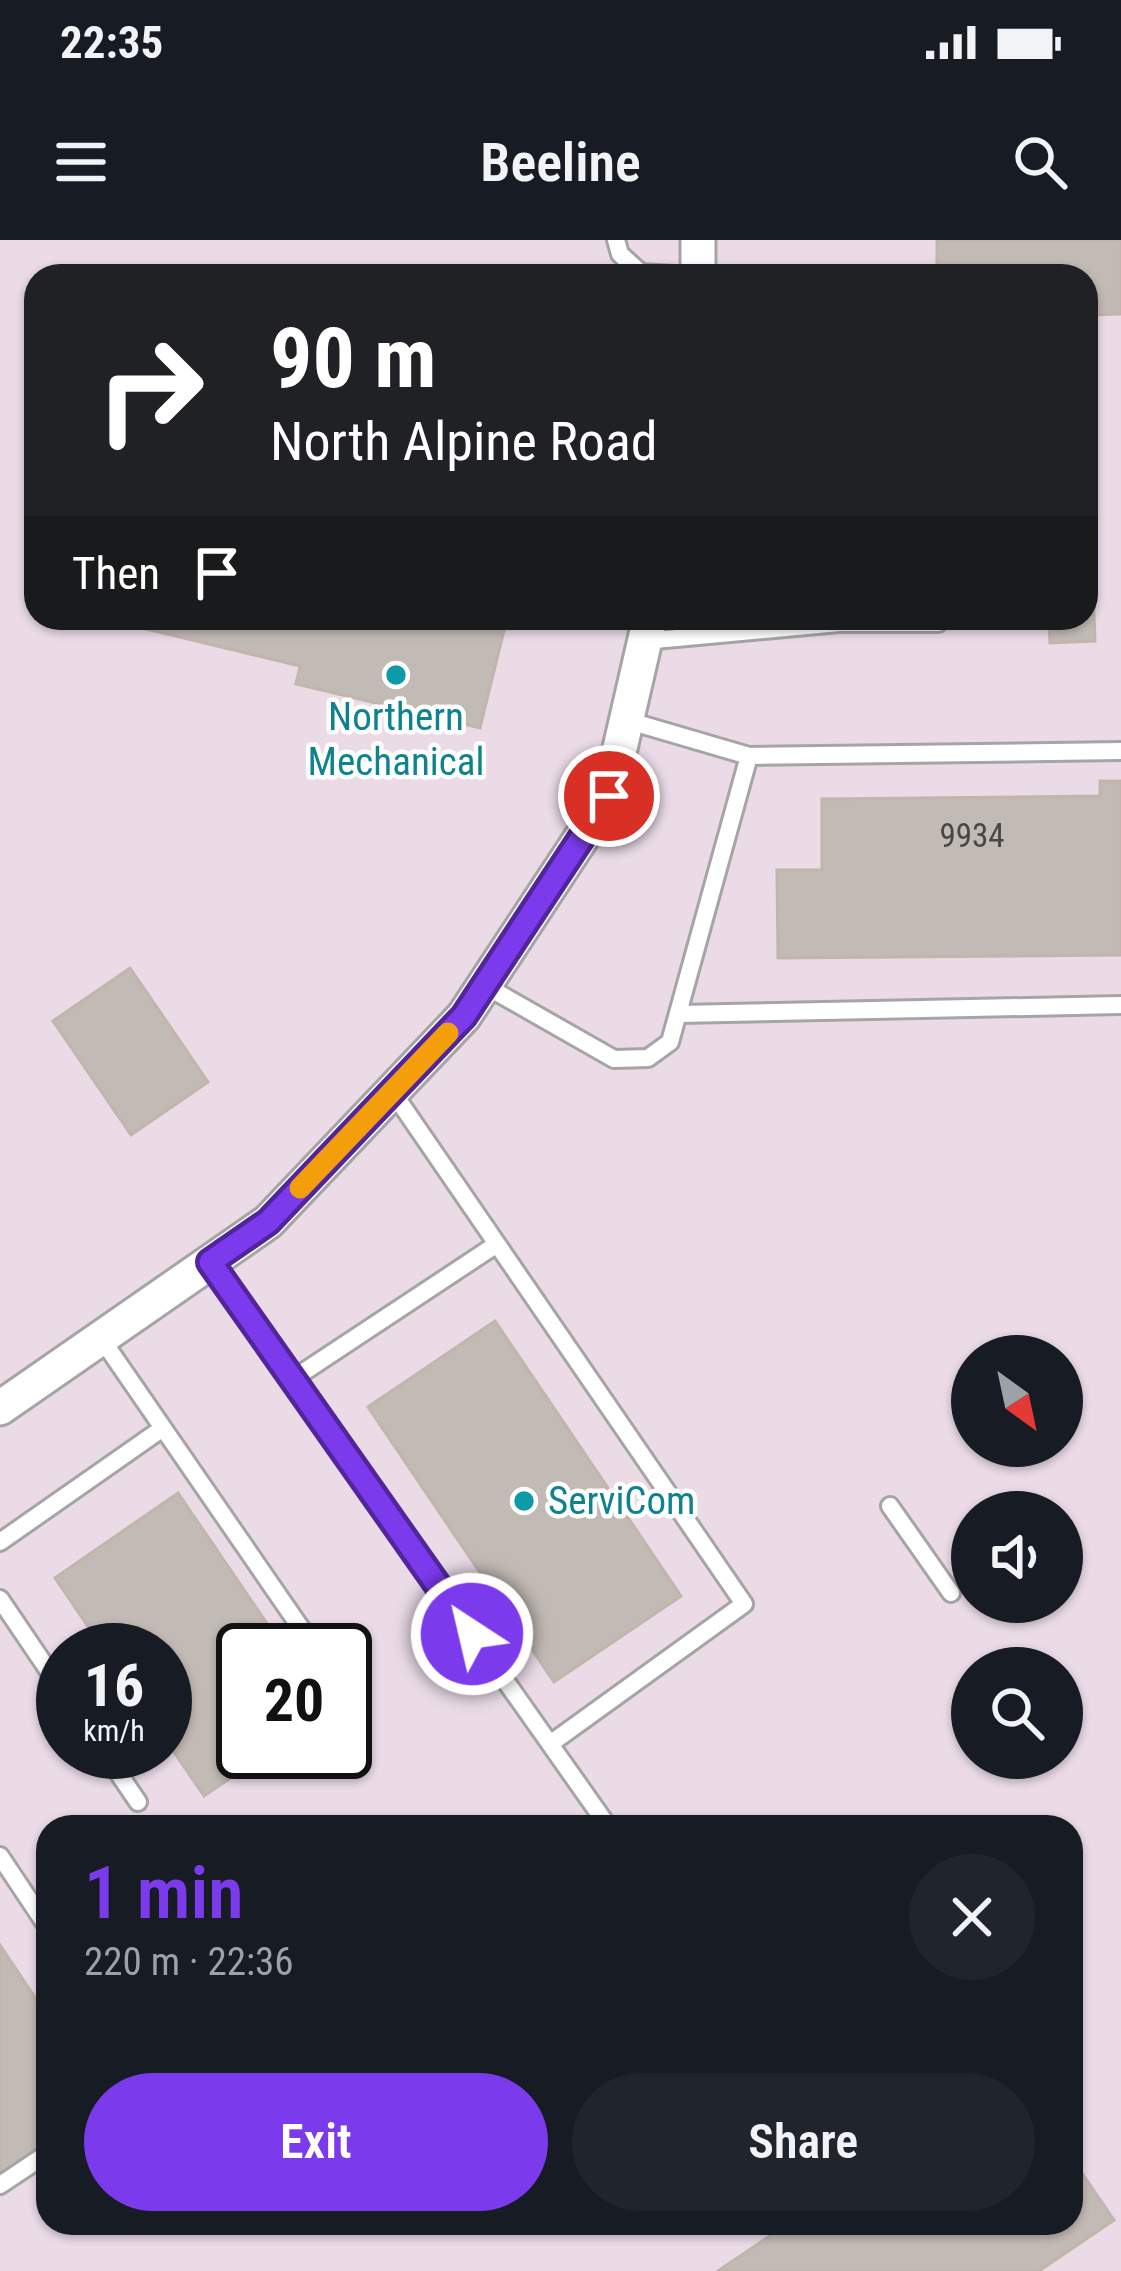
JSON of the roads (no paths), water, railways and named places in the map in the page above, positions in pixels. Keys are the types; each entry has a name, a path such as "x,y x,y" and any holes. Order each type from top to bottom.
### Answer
{"street":[{"path":"0,1408 268,1222 464,1016 609,796 647,630"}],"lane":[{"path":"626,720 749,756 1121,751"},
{"path":"484,985 614,1059 648,1058 670,1042 749,756"},
{"path":"678,1014 1121,1005"},
{"path":"392,1091 744,1604 550,1744"},
{"path":"292,1379 497,1244"},
{"path":"210,1262 600,1815"},
{"path":"101,1339 297,1623"},
{"path":"0,1542 163,1428"},
{"path":"890,1506 951,1593"},
{"path":"0,1599 36,1652"},
{"path":"122,1779 138,1802"},
{"path":"0,1856 36,1910"},
{"path":"0,2185 36,2161"}],"place":[{"name":"Northern Mechanical","path":"396,675"},
{"name":"ServiCom","path":"524,1501"}]}
